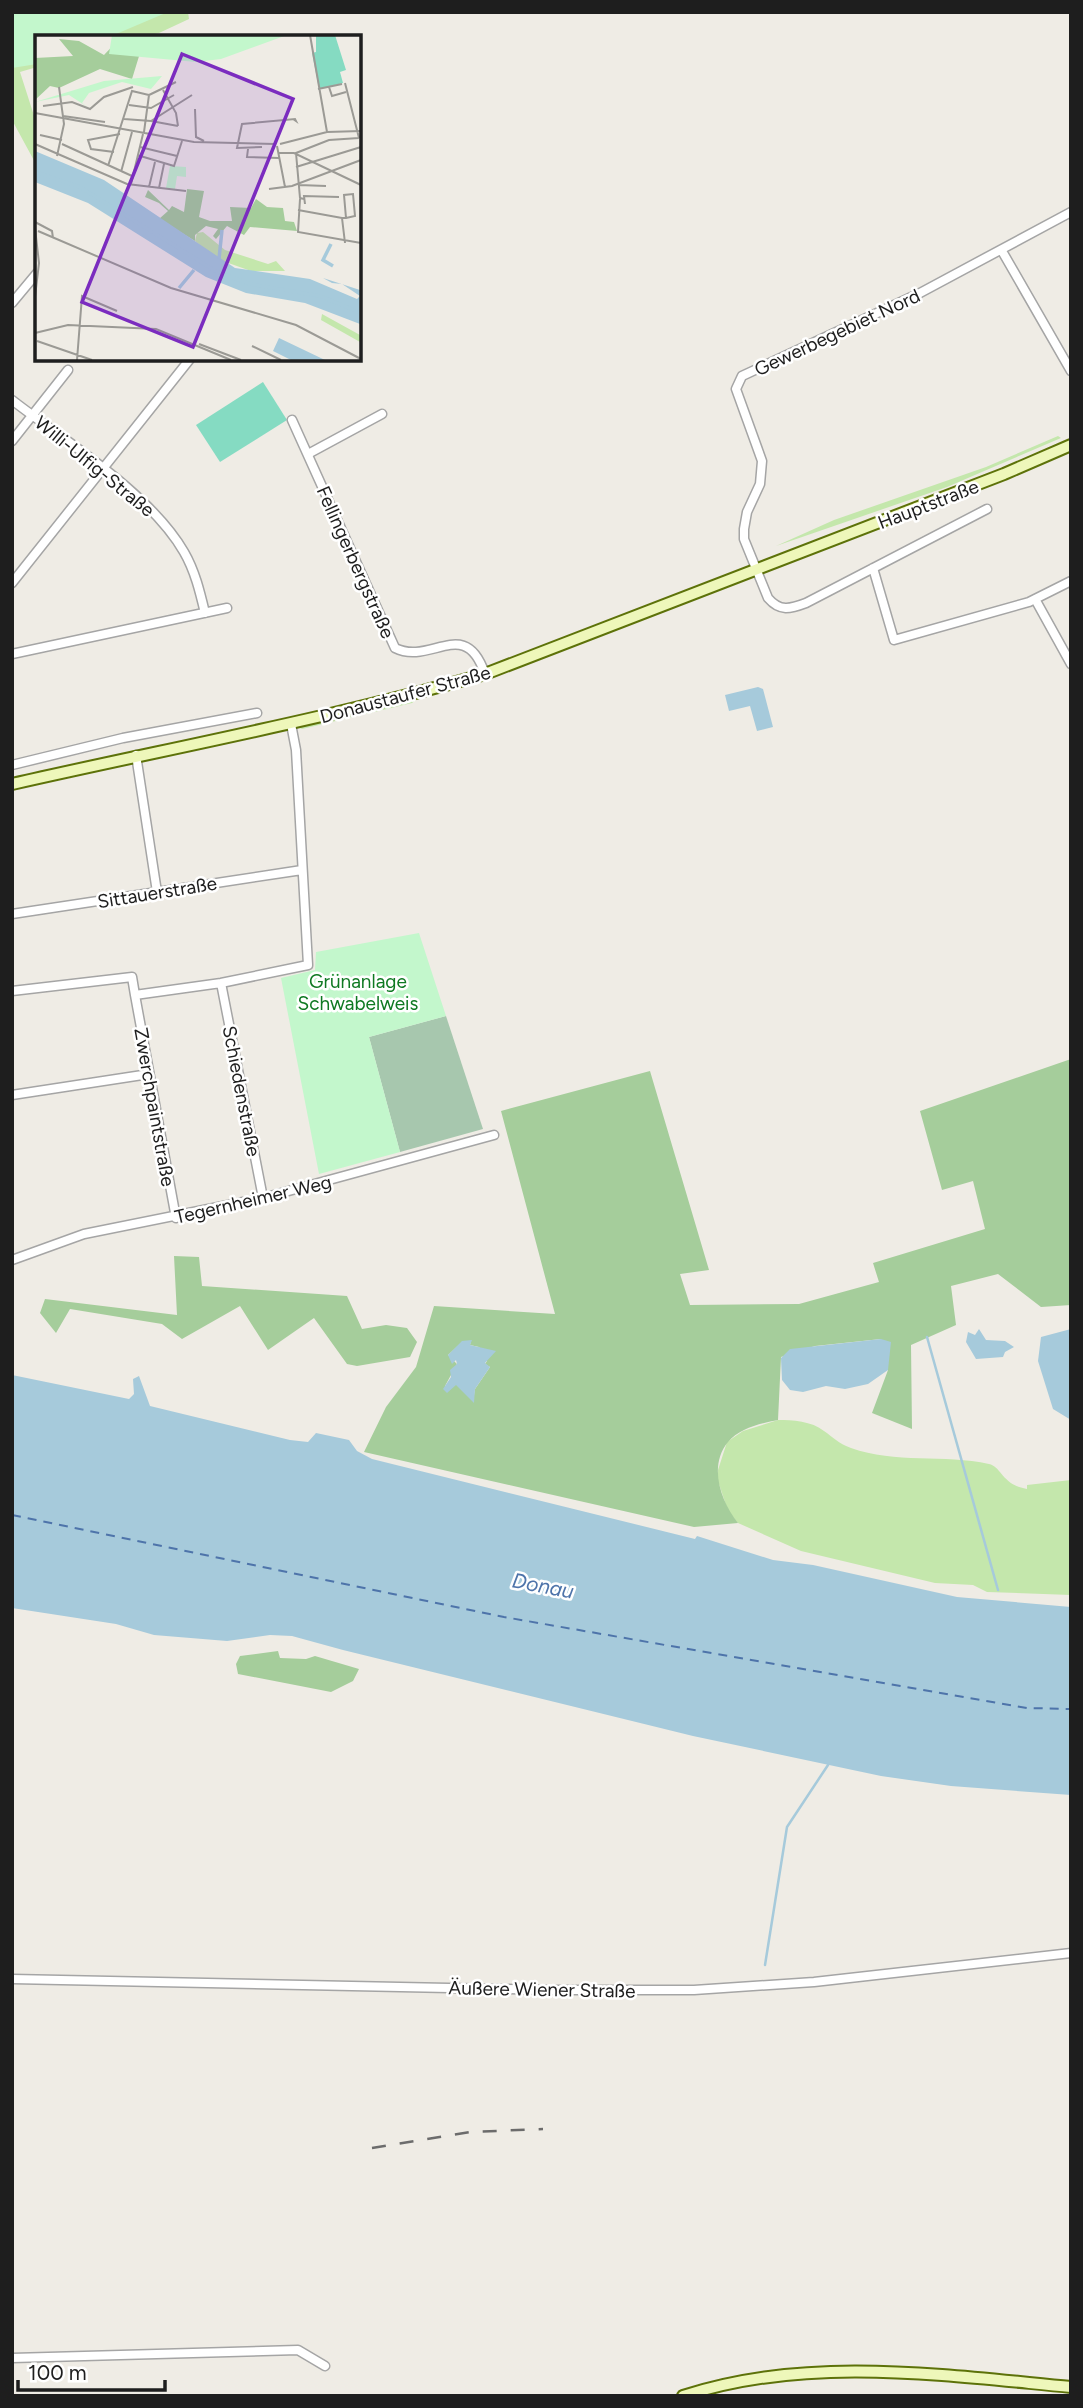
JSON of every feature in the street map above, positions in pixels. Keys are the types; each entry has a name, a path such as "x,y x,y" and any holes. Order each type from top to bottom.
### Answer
{"main road":[{"name":"Hauptstraße","path":"784,559 1004,474 1071,445"},
{"name":"Donaustaufer Straße","path":"12,783 291,724 485,674 784,559"},
{"path":"683,2396 745,2381 865,2371 1071,2387"}],"street":[{"name":"Gewerbegebiet Nord","path":"873,568 806,603 782,609 768,598 744,539 744,521 760,484 762,461 736,394 738,382 742,376 860,323 1002,251 1071,212"},
{"path":"1002,251 1071,371"},
{"path":"12,303 35,275"},
{"path":"12,583 189,360"},
{"path":"12,441 68,370"},
{"name":"Willi-Ulfig-Straße","path":"12,400 150,509 176,540 194,573 205,612"},
{"path":"308,454 382,414"},
{"name":"Fellingerbergstraße","path":"292,420 395,648 413,653 459,643 475,652 485,674"},
{"path":"987,509 873,568 894,640 1035,599 1071,582"},
{"path":"1035,599 1071,664"},
{"path":"12,654 227,608"},
{"path":"12,765 132,736 257,713"},
{"path":"12,991 132,977 135,995 221,983 308,965 296,750 291,724"},
{"path":"136,755 157,892"},
{"name":"Sittauerstraße","path":"12,914 302,870"},
{"name":"Schiedenstraße","path":"221,983 263,1198"},
{"name":"Zwerchpaintstraße","path":"135,995 176,1218"},
{"path":"12,1095 149,1074"},
{"name":"Tegernheimer Weg","path":"12,1260 84,1234 176,1218 263,1198 494,1135"},
{"name":"Äußere Wiener Straße","path":"12,1979 551,1990 694,1990 814,1982 1071,1953"},
{"path":"12,2358 298,2350 325,2366"}],"green space":[{"path":"12,12 188,12 189,19 150,35 35,35 35,68 20,72 35,119 35,162 12,120"},
{"path":"12,12 168,12 114,35 35,35 35,64 12,68"},
{"path":"263,382 287,420 220,462 196,425"},
{"path":"1058,436 1061,438 947,487 776,546 834,520 986,467"},
{"path":"418,698 412,703 302,729 298,727"},
{"name":"Grünanlage Schwabelweis","path":"419,933 446,1016 369,1037 400,1152 319,1174 281,978 315,970 316,952"},
{"path":"446,1016 483,1129 400,1152 369,1037"},
{"path":"1071,1059 1071,1305 1041,1307 998,1274 951,1286 956,1325 911,1345 912,1429 872,1413 888,1370 881,1339 815,1346 781,1357 778,1420 738,1433 728,1442 719,1462 722,1494 738,1523 694,1527 364,1452 386,1407 416,1367 434,1306 555,1314 501,1111 650,1071 709,1270 680,1274 690,1305 799,1304 879,1282 873,1263 985,1229 973,1181 942,1190 920,1111","holes":["471,1341 470,1345 479,1347 487,1361 485,1364 490,1367 475,1389 473,1401 456,1384 445,1386 457,1364 448,1355 462,1342"]},
{"path":"174,1256 199,1257 202,1286 347,1296 362,1329 386,1325 407,1328 417,1342 410,1357 357,1366 347,1364 314,1318 268,1350 240,1306 182,1339 162,1324 70,1309 56,1333 40,1313 45,1299 177,1315"},
{"path":"778,1420 814,1425 843,1444 868,1453 989,1464 1012,1484 1027,1489 1027,1485 1071,1480 1071,1595 987,1592 973,1585 935,1583 801,1551 738,1523 728,1511 718,1481 718,1470 727,1442 743,1431"},
{"path":"278,1651 280,1658 306,1659 315,1656 359,1669 353,1681 331,1692 238,1674 236,1664 240,1656"}],"water":[{"path":"758,687 763,689 773,727 757,731 750,706 729,711 725,695"},
{"path":"979,1329 986,1340 1005,1341 1014,1347 1005,1352 1003,1357 976,1359 966,1342 968,1332 975,1335"},
{"path":"1071,1329 1071,1420 1053,1409 1038,1361 1041,1337"},
{"path":"881,1339 891,1342 888,1370 868,1384 845,1389 826,1386 803,1392 790,1390 782,1380 781,1358 790,1349"},
{"path":"472,1340 470,1345 496,1351 485,1363 490,1367 475,1389 474,1403 456,1385 447,1393 443,1389 451,1377 450,1370 457,1364 456,1360 452,1364 448,1355 462,1341"},
{"name":"Donau","path":"12,1375 129,1399 134,1394 133,1379 139,1376 150,1406 290,1440 308,1442 316,1433 349,1440 357,1451 372,1459 695,1539 697,1536 773,1560 813,1565 957,1597 1071,1607 1071,1795 951,1786 881,1776 693,1736 292,1636 270,1635 227,1641 154,1635 116,1624 12,1608"}],"waterway":[{"path":"927,1337 998,1590"},
{"path":"765,1965 787,1827 828,1765"}],"ferry route":[{"path":"12,1515 504,1617 1027,1708 1071,1709"}],"railway":[{"path":"372,2148 470,2132 543,2129"}]}
